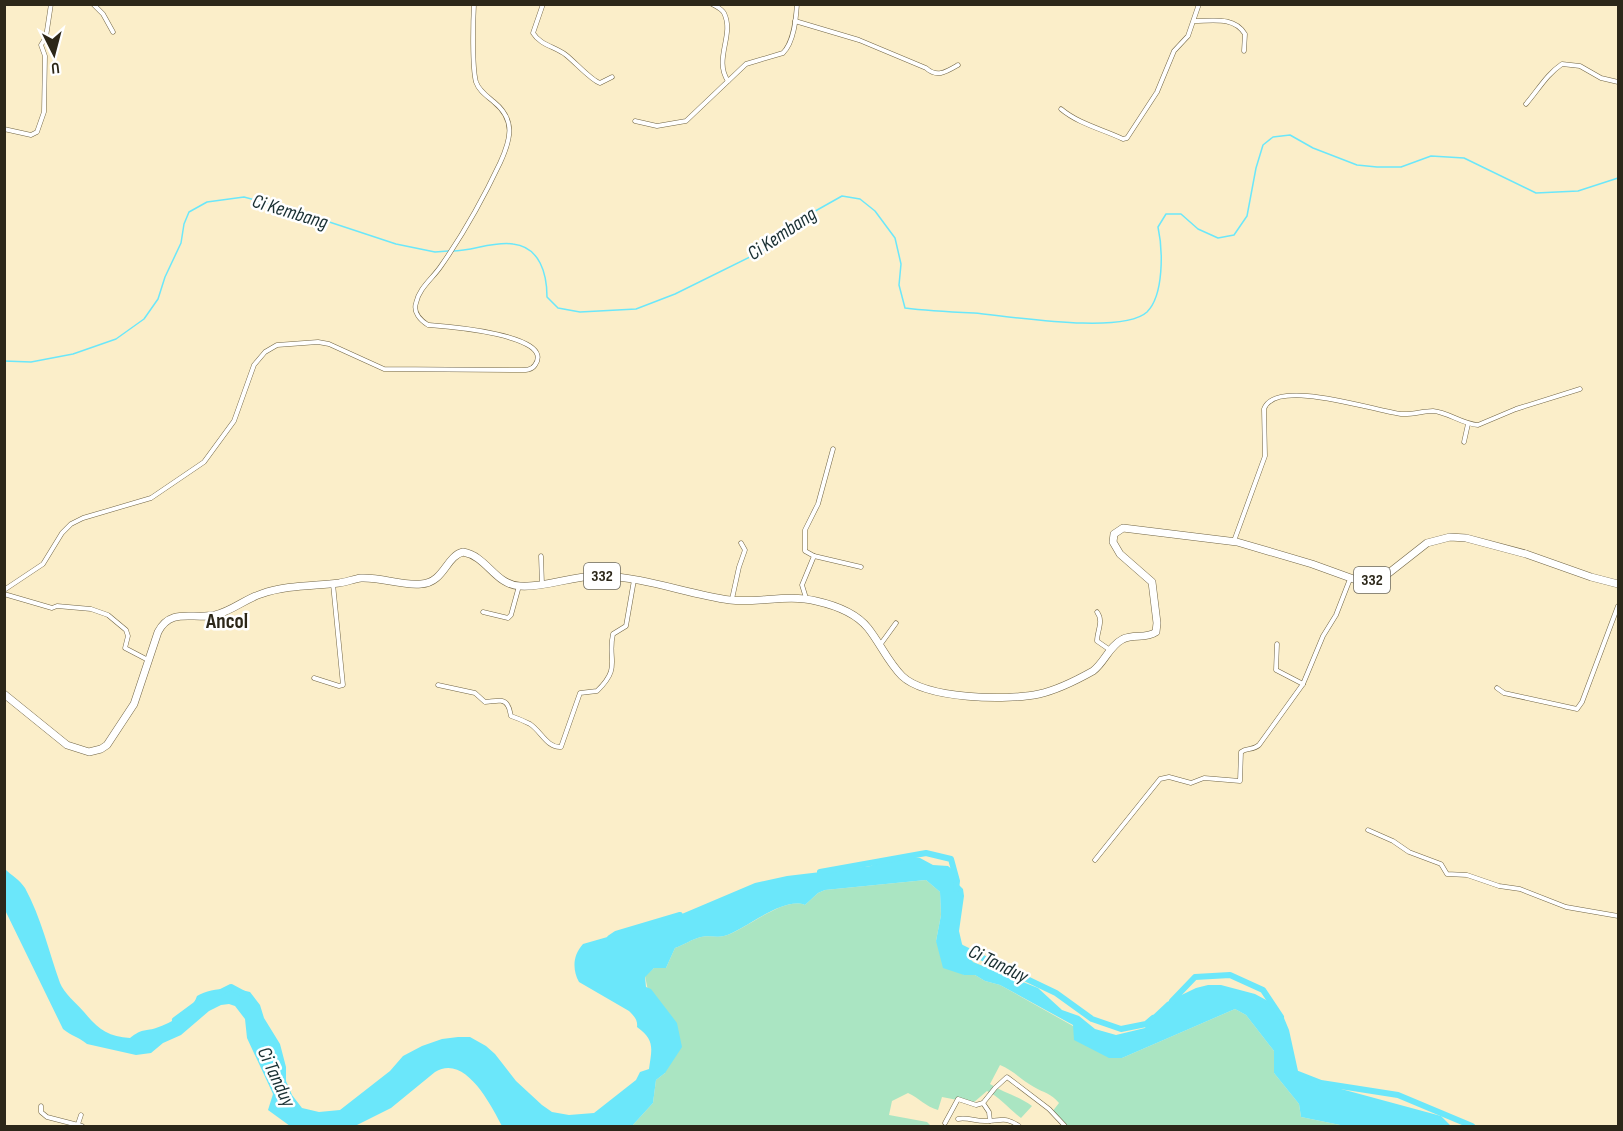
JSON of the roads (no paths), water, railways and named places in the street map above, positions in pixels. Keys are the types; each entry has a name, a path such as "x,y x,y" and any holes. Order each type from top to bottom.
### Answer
{"main road":[{"name":"332","path":"519,586 542,585 574,577 600,576 634,579 732,600 807,599 838,608 862,621 902,675 922,688 1000,698 1041,694 1100,666 1110,650 1124,638 1150,636 1156,632 1152,582 1115,548 1113,537 1117,531 1126,528 1234,542 1312,564 1350,579 1367,580 1385,576 1427,543 1450,537 1472,539 1618,584"},
{"path":"4,694 67,745 83,751 98,750 107,745 128,714 137,695 158,632 168,619 212,616 269,591 374,578 424,584 437,578 453,558 463,552 481,560 504,583 519,586"}],"street":[{"path":"4,129 31,135 38,132 44,112 45,56 41,45 46,37 51,4"},
{"path":"93,4 103,14 113,32"},
{"path":"4,592 43,564 70,524 82,518 151,498 198,467 216,447 234,421 254,365 265,352 277,345 318,342 329,344 384,369 527,370 534,367 537,355 532,348 499,334 428,325 417,314 415,304 420,291 441,266 472,217 506,147 510,127 506,113 484,94 477,83 474,4"},
{"path":"543,4 533,33 537,39 563,52 597,82 600,83 612,77"},
{"path":"712,4 724,12 725,16 721,69 728,81"},
{"path":"635,121 657,126 686,121 746,64 783,53 788,48 797,4"},
{"path":"1061,109 1081,123 1123,139 1127,138 1157,92 1174,51 1185,42 1198,4"},
{"path":"795,21 859,40 926,68 932,73 940,74 958,65"},
{"path":"1194,21 1227,21 1236,24 1245,34 1244,51"},
{"path":"1526,104 1542,82 1562,64 1580,66 1601,78 1618,82"},
{"path":"1234,542 1265,456 1264,409 1267,403 1287,397 1312,395 1400,414 1434,411 1468,424 1482,424 1525,405 1580,389"},
{"path":"1464,442 1468,424"},
{"path":"833,449 820,501 804,534 805,551 814,556 861,567"},
{"path":"732,600 745,550 741,543"},
{"path":"541,556 542,585"},
{"path":"807,599 802,585 814,556"},
{"path":"438,685 475,693 485,702 500,700 504,702 511,716 529,723 540,731 549,743 561,747 580,693 597,691 611,673 613,665 611,639 616,631 626,626 634,579"},
{"path":"1095,860 1160,779 1170,777 1191,783 1206,778 1240,781 1241,752 1252,750 1259,745 1303,684 1316,650 1336,615 1350,579"},
{"path":"314,678 339,687 343,685 333,583"},
{"path":"483,612 508,618 511,615 519,586"},
{"path":"4,592 52,608 57,606 91,609 104,613 126,630 128,636 125,648 149,660"},
{"path":"1497,688 1504,693 1577,709 1582,702 1618,606"},
{"path":"1097,612 1101,623 1097,641 1110,650"},
{"path":"880,645 896,623"},
{"path":"1277,644 1276,670 1303,684"},
{"path":"1368,830 1393,841 1409,852 1441,864 1447,874 1467,875 1499,886 1520,889 1566,907 1618,916"},
{"path":"945,1123 957,1099 979,1106 1005,1078 1011,1078 1049,1109 1065,1126"},
{"path":"983,1103 989,1112 990,1121"},
{"path":"41,1106 40,1112 59,1122 80,1125 81,1115"},
{"path":"958,1119 990,1121 1002,1119 1019,1126"}],"water":[{"path":"913,857 933,865 948,866 954,871 956,882 963,889 964,896 959,931 962,944 973,962 1038,988 1062,1010 1079,1016 1095,1029 1116,1035 1145,1028 1150,1018 1167,1002 1196,988 1208,985 1221,985 1255,994 1268,1001 1284,1018 1298,1071 1305,1077 1319,1083 1441,1116 1450,1125 1459,1126 1345,1126 1301,1117 1299,1104 1274,1073 1274,1051 1246,1015 1235,1009 1122,1058 1109,1058 1074,1040 1073,1025 1000,985 985,981 975,975 964,975 943,968 936,941 941,915 940,892 926,880 825,890 805,905 786,905 775,909 733,933 718,937 701,937 675,948 666,968 654,968 645,977 646,987 651,989 677,1023 682,1047 665,1073 656,1080 653,1103 632,1126 502,1126 476,1084 457,1069 446,1068 435,1072 391,1108 355,1126 290,1126 268,1110 273,1094 247,1038 245,1019 235,1006 221,1005 209,1011 181,1035 163,1043 151,1053 136,1055 87,1044 63,1029 5,910 5,869 23,885 31,899 64,990 94,1023 115,1036 130,1038 141,1031 168,1023 191,1007 197,996 209,991 237,989 250,992 260,1005 264,1018 280,1044 286,1067 286,1081 292,1095 302,1108 319,1112 340,1110 390,1071 403,1056 442,1039 470,1037 495,1054 516,1081 542,1105 552,1112 569,1115 594,1113 636,1080 640,1072 649,1069 651,1055 649,1040 637,1027 636,1020 631,1013 579,982 575,972 575,962 577,953 583,944 670,919 755,883 787,876 871,866 880,860"}],"waterway":[{"name":"Ci Kembang","path":"453,251 506,243 522,246 536,256 543,271 547,297 558,308 580,312 636,309 675,294 762,251 794,223 842,196 860,199 875,211 895,238 901,264 899,285 905,308 1064,322 1114,322 1134,319 1147,312 1153,304 1161,272 1158,227 1166,214 1181,214 1198,229 1218,238 1234,235 1247,216 1263,145 1273,137 1290,135 1313,148 1357,165 1401,167 1431,156 1464,158 1536,193 1578,191 1618,178"},
{"name":"Ci Kembang","path":"4,361 31,362 73,354 116,339 144,319 158,299 165,277 181,243 184,224 189,212 207,202 244,197 296,211 396,244 435,252 448,251"},
{"name":"Ci Tanduy","path":"820,872 926,853 951,859 957,881 956,889"},
{"name":"Ci Tanduy","path":"610,938 616,934 680,915"},
{"name":"Ci Tanduy","path":"962,948 1056,993 1092,1019 1121,1029 1146,1024 1153,1018"},
{"name":"Ci Tanduy","path":"1172,1001 1195,977 1230,975 1263,990 1281,1017"},
{"name":"Ci Tanduy","path":"221,992 231,987 244,994"},
{"name":"Ci Tanduy","path":"175,1020 198,1003"},
{"name":"Ci Tanduy","path":"1298,1074 1321,1083 1398,1095 1472,1126"}],"district":[{"name":"Ancol","path":"227,621"}]}
